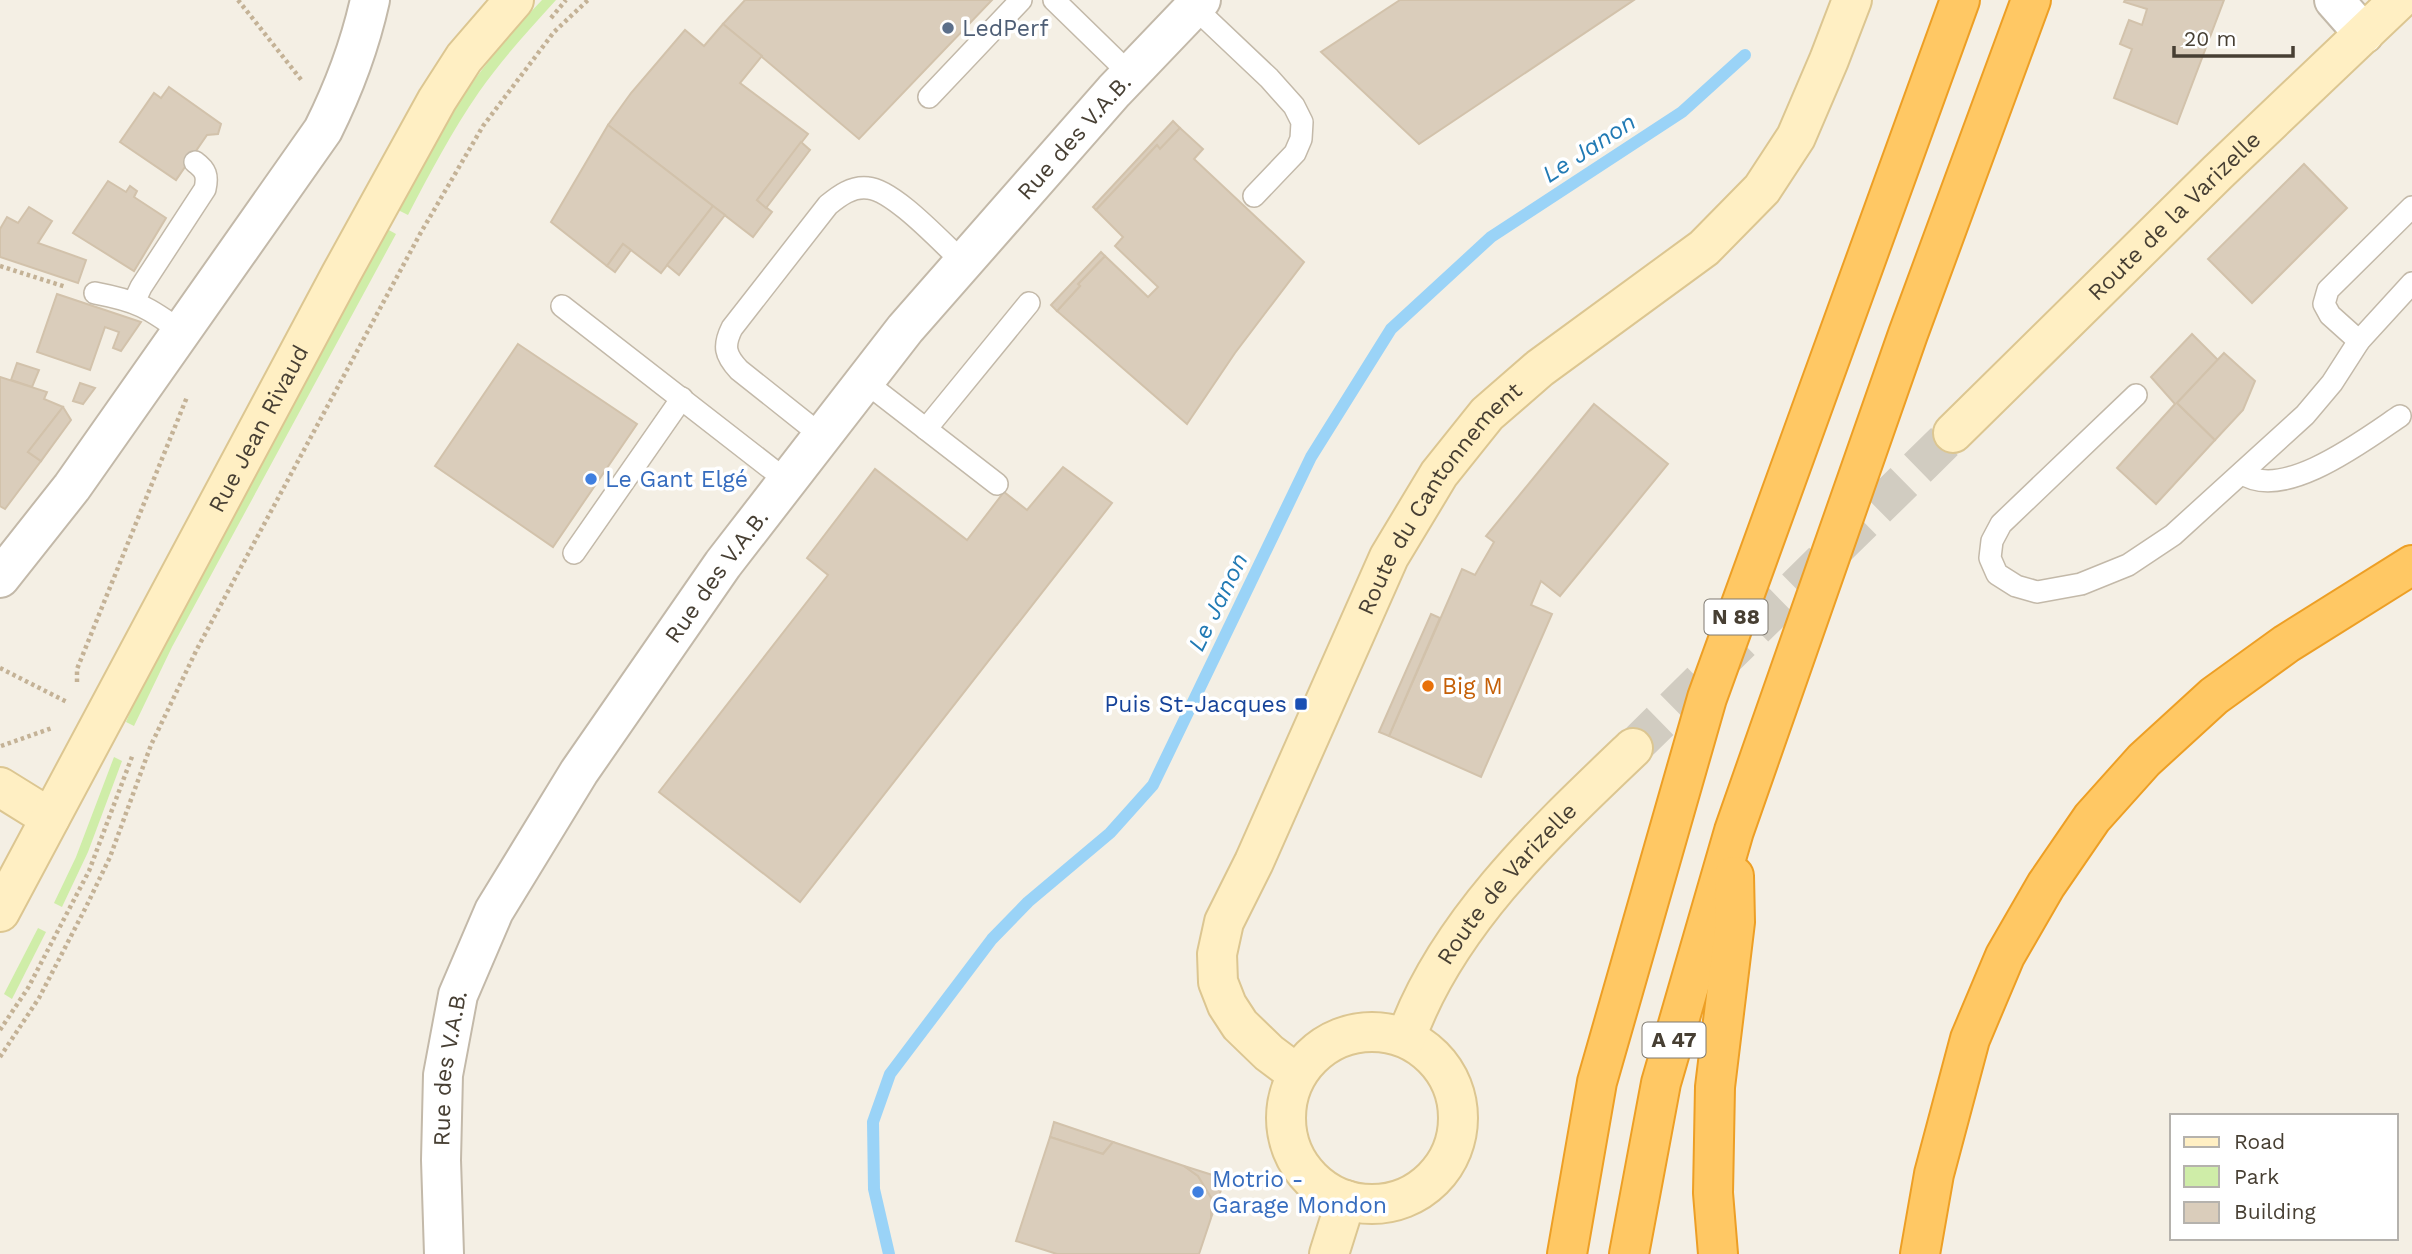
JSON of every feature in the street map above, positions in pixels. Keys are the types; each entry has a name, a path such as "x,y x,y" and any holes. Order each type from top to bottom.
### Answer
{"highway":[{"name":"N 88","path":"1566,1253 1597,1082 1707,698 1960,0"},
{"name":"N 88","path":"1734,831 1908,334 2031,0"},
{"path":"1920,1254 1934,1174 1970,1039 2005,956 2046,885 2092,818 2144,760 2214,696 2286,644 2412,565"},
{"name":"A 47","path":"1629,1254 1661,1083 1734,831"},
{"path":"1718,1254 1713,1193 1715,1087 1735,922 1734,831"}],"street":[{"name":"Rue Jean Rivaud","path":"0,912 341,274 438,100 464,58 514,0"},
{"name":"Route du Cantonnement","path":"1297,1074 1269,1054 1240,1025 1227,1005 1218,982 1217,954 1224,922 1254,862 1389,557 1439,474 1487,414 1540,368 1704,248 1762,189 1796,137 1852,0"},
{"path":"2334,0 2364,34"},
{"name":"Route de la Varizelle","path":"1953,433 2218,172 2399,0"},
{"path":"0,576 72,487 323,130 356,52 370,1"},
{"name":"Rue des V.A.B.","path":"444,1254 441,1160 443,1075 458,995 494,911 579,772 723,564 864,381 963,262 1130,74 1198,3"},
{"name":"Route de Varizelle","path":"1406,1038 1429,987 1463,932 1501,883 1569,809 1633,748"},
{"path":"0,788 50,818"},
{"path":"1357,1032 1382,1032 1406,1038 1431,1054 1449,1077 1458,1104 1458,1134 1447,1161 1429,1184 1403,1198 1375,1204 1346,1200 1323,1189 1304,1171 1292,1149 1286,1124 1288,1098 1297,1074 1313,1055 1334,1041 1357,1032"},
{"path":"1329,1254 1346,1200"}],"lane":[{"path":"929,97 1021,0"},
{"path":"1054,0 1130,74"},
{"path":"1198,3 1294,106 1301,122 1301,139 1295,153 1254,196"},
{"path":"135,302 141,287 205,189 205,173 195,162"},
{"path":"822,436 739,370 729,360 725,349 726,339 732,328 828,205 838,196 852,190 868,188 884,193 904,207 963,262"},
{"path":"2359,341 2330,316 2324,304 2328,290 2412,207"},
{"path":"2136,394 2001,524 1992,541 1990,558 1997,574 2016,586 2037,592 2081,584 2128,565 2173,536 2305,415 2332,383 2359,341 2412,283"},
{"path":"94,293 135,302 151,309 182,332"},
{"path":"926,429 1029,303"},
{"path":"562,306 787,481"},
{"path":"864,381 997,484"},
{"path":"574,553 682,398"},
{"path":"2242,473 2250,480 2263,482 2289,478 2341,455 2400,416"}],"path":[{"path":"238,0 301,80 321,95 337,102"},
{"path":"548,21 566,0"},
{"path":"0,1057 39,998 78,924 110,857 152,745 197,649 420,234 489,116 554,32 588,0"},
{"path":"0,266 94,293"},
{"path":"77,669 191,385"},
{"path":"0,668 78,708"},
{"path":"0,746 58,726"},
{"path":"0,1030 28,988 89,872 134,748"}],"green space":[{"path":"542,0 556,0 506,56 479,92 450,137 408,215 398,210 434,143 464,95 499,48"},
{"path":"387,229 396,234 172,647 134,726 126,722 139,691"},
{"path":"114,757 122,761 88,852 62,907 54,903 76,857"},
{"path":"38,928 46,932 12,999 4,994"}],"building":[{"path":"745,0 992,0 859,139 723,24"},
{"path":"1400,0 1634,0 1419,144 1321,52"},
{"path":"2224,0 2177,124 2114,98 2132,49 2120,44 2129,20 2142,25 2147,9 2124,2"},
{"path":"723,24 762,56 740,83 808,134 757,200 772,212 753,237 608,125 631,93 685,30 704,46"},
{"path":"169,87 221,124 218,134 207,135 176,180 120,142 154,93 161,98"},
{"path":"1173,121 1180,128 1160,149 1157,145 1096,210 1093,207"},
{"path":"608,125 713,206 661,273 623,244 607,266 551,222"},
{"path":"1180,128 1203,149 1194,159 1304,262 1235,353 1187,424 1057,311 1105,256 1148,297 1158,287 1115,246 1123,237 1096,210 1157,145 1160,149"},
{"path":"801,142 810,150 766,208 757,200"},
{"path":"2304,164 2347,208 2252,303 2208,259"},
{"path":"108,181 126,192 130,186 137,191 134,197 166,218 134,271 73,233"},
{"path":"713,206 725,215 679,275 667,265"},
{"path":"29,207 52,221 38,243 86,260 78,283 0,257 0,229 7,217 18,223"},
{"path":"623,244 631,250 615,272 607,266"},
{"path":"1101,252 1105,256 1057,311 1051,305"},
{"path":"57,294 141,322 121,351 113,348 119,332 105,327 90,370 37,352"},
{"path":"2192,334 2218,360 2177,403 2215,440 2156,504 2117,468 2175,404 2151,377"},
{"path":"518,344 637,424 553,547 435,466"},
{"path":"2224,353 2255,381 2243,410 2215,440 2177,403"},
{"path":"17,363 39,370 32,387 11,380"},
{"path":"0,377 47,392 44,399 63,407 28,452 41,461 5,509 0,506"},
{"path":"80,383 95,388 83,404 73,401"},
{"path":"1594,404 1668,464 1560,596 1541,581 1531,605 1552,614 1481,777 1389,736 1462,569 1475,575 1494,542 1486,536"},
{"path":"63,407 71,420 41,461 28,452"},
{"path":"1063,467 1112,503 800,902 659,792 828,575 807,558 875,469 967,540 1004,492 1027,510"},
{"path":"1431,614 1440,618 1389,736 1379,732"},
{"path":"1054,1122 1113,1142 1103,1154 1050,1137"},
{"path":"1050,1137 1103,1154 1113,1142 1184,1166 1198,1176 1212,1199 1211,1218 1199,1254 1057,1254 1016,1241"},
{"path":"1184,1166 1225,1179 1211,1218 1212,1199 1198,1176"}],"waterway":[{"name":"Le Janon","path":"889,1254 874,1189 873,1122 890,1074 992,939 1028,902 1110,833 1153,785 1311,457 1391,329 1491,237 1682,112 1745,55"}],"tunnel":[{"path":"1633,748 1953,433"}],"place":[{"name":"LedPerf","path":"948,28"},
{"name":"Le Gant Elgé","path":"591,479"},
{"name":"Big M","path":"1428,686"},
{"name":"Puis St-Jacques","path":"1301,704"},
{"name":"Motrio - Garage Mondon","path":"1198,1192"}]}
